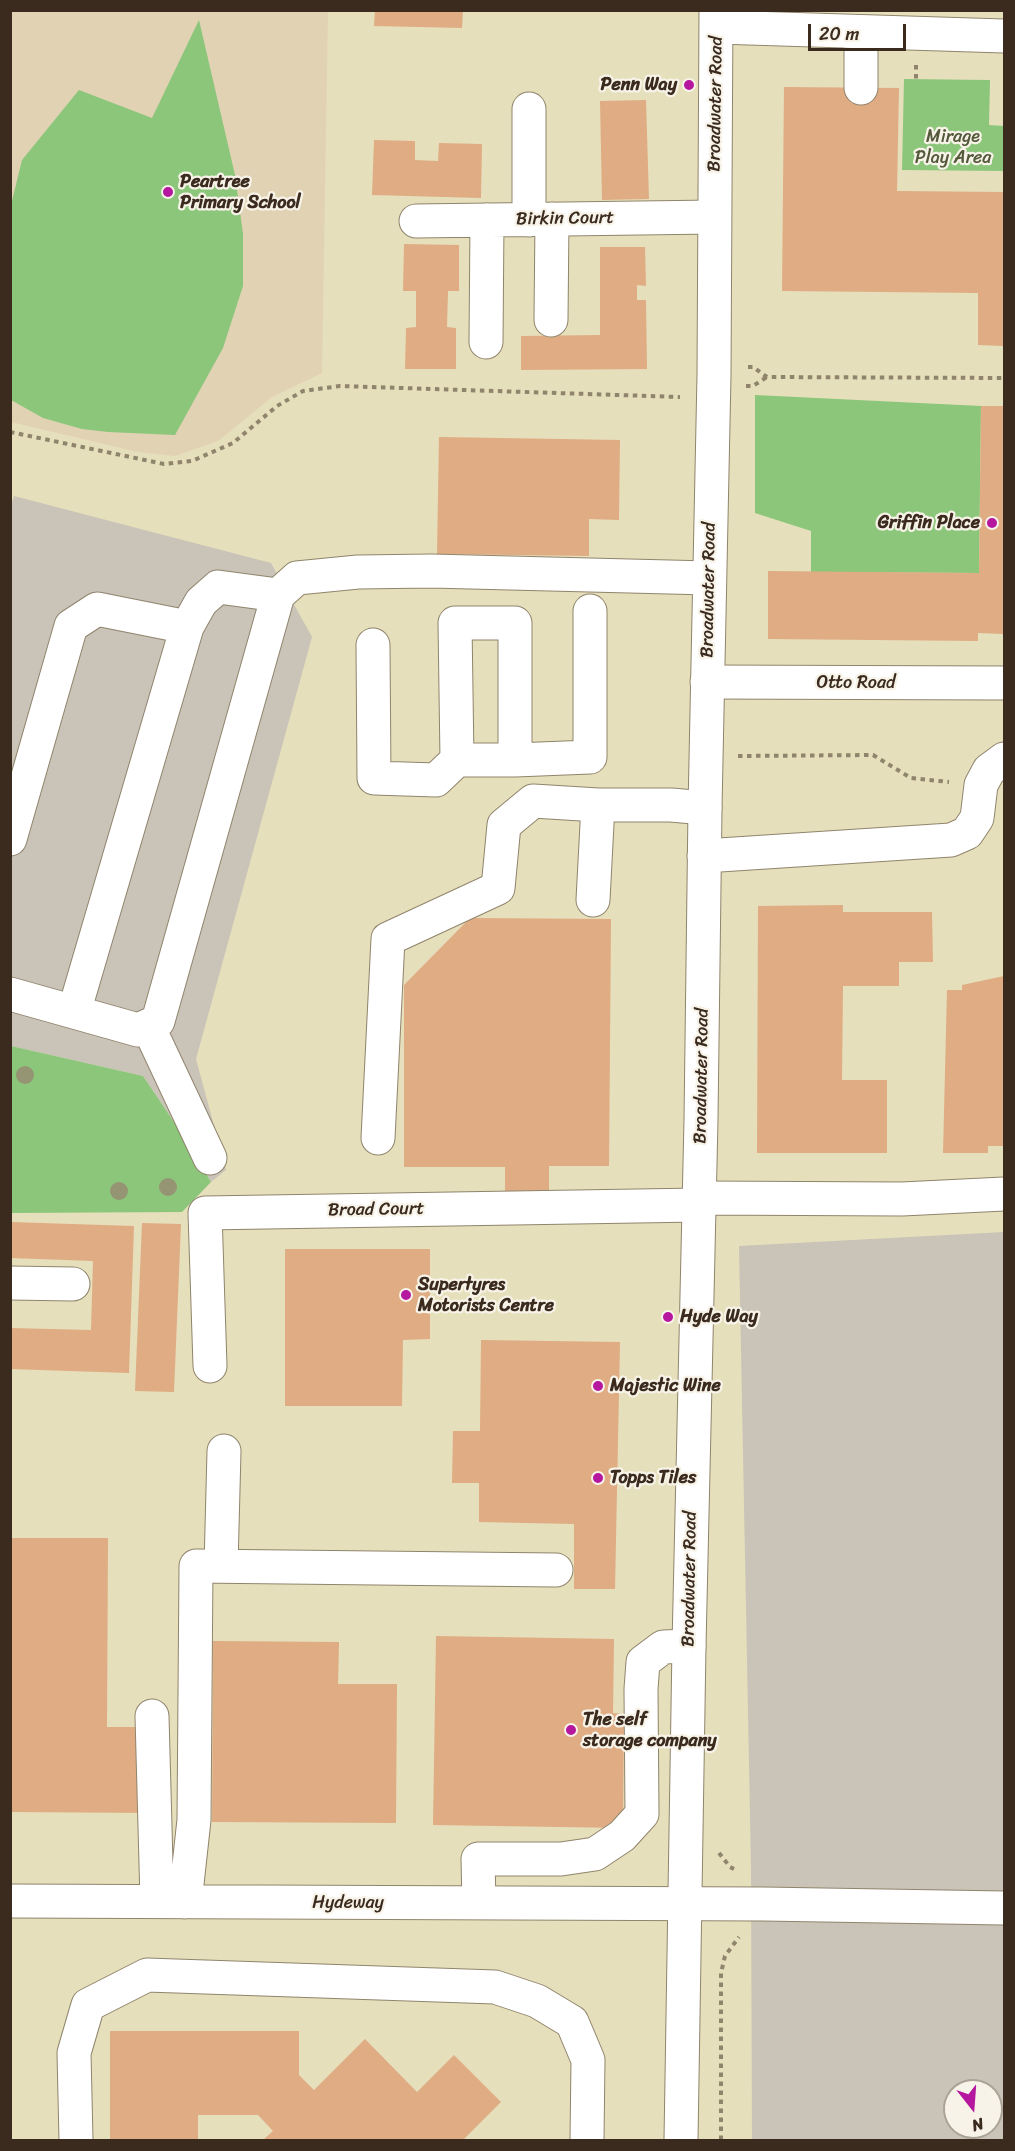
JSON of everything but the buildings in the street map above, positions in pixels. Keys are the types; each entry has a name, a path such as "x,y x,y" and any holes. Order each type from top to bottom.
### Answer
{"street":[{"path":"716,19 861,32 1005,36"},
{"name":"Broadwater Road","path":"681,2140 714,375 716,19"},
{"path":"861,32 861,88"},
{"path":"529,109 551,320"},
{"name":"Birkin Court","path":"416,221 714,217"},
{"path":"486,342 487,220"},
{"path":"10,994 138,1030 158,1022 278,594 297,578 358,572 431,570 709,578"},
{"path":"481,572 481,623"},
{"path":"74,1012 187,627 201,602 218,587 278,594"},
{"path":"10,839 71,626 97,609 187,627"},
{"path":"373,645 374,778 436,780 457,760 590,757 590,611"},
{"path":"457,760 455,623 514,623 515,760"},
{"name":"Otto Road","path":"707,682 1005,683"},
{"path":"704,856 951,840 967,833 977,818 981,785 989,770 1005,759"},
{"path":"378,1138 388,939 498,888 504,825 533,801 705,807"},
{"path":"593,900 598,805"},
{"path":"148,1026 210,1158"},
{"path":"699,1201 901,1186 1004,1194"},
{"name":"Broad Court","path":"210,1366 205,1213 699,1201"},
{"path":"10,1283 73,1284"},
{"path":"222,1566 224,1451"},
{"path":"171,1901 194,1820 196,1566 556,1570"},
{"path":"479,1904 478,1859 561,1859 595,1854 622,1836 642,1814 641,1689 643,1662 663,1647 689,1646"},
{"path":"152,1716 171,1901"},
{"name":"Hydeway","path":"10,1901 1005,1908"},
{"path":"76,2140 74,2053 88,2005 147,1976 495,1987 537,2001 572,2022 588,2060 587,2140"}],"path":[{"path":"744,367 753,367 767,377"},
{"path":"744,386 753,386 767,377 1005,378"},
{"path":"10,432 164,464 192,461 233,442 277,406 303,392 340,386 684,398"},
{"path":"731,756 873,755 911,778 981,785"},
{"path":"718,1852 729,1867 737,1870"},
{"path":"721,2140 721,1973 725,1956 741,1935"}],"shaded area":[{"name":"Peartree Primary School","path":"11,11 328,11 322,373 272,397 218,441 175,456 138,452 11,422"},
{"path":"14,496 271,563 312,637 196,1059 226,1170 211,1182 143,1076 11,1046 10,508"},
{"path":"1004,1232 1004,2140 752,2140 751,1867 739,1246"}],"green space":[{"path":"199,20 235,175 243,234 243,286 223,348 175,435 82,429 43,418 11,400 10,209 22,160 79,90 152,118"},
{"name":"Mirage Play Area","path":"904,79 990,80 989,125 1004,126 1004,171 902,170"},
{"path":"755,395 981,406 979,573 811,572 811,531 755,513"},
{"path":"11,1046 143,1076 211,1182 182,1212 11,1213"}],"place":[{"name":"Penn Way","path":"689,85"},
{"name":"Peartree Primary School","path":"168,192"},
{"name":"Griffin Place","path":"992,523"},
{"name":"Supertyres Motorists Centre","path":"406,1295"},
{"name":"Hyde Way","path":"668,1317"},
{"name":"Majestic Wine","path":"598,1386"},
{"name":"Topps Tiles","path":"598,1478"},
{"name":"The self storage company","path":"571,1730"}]}
